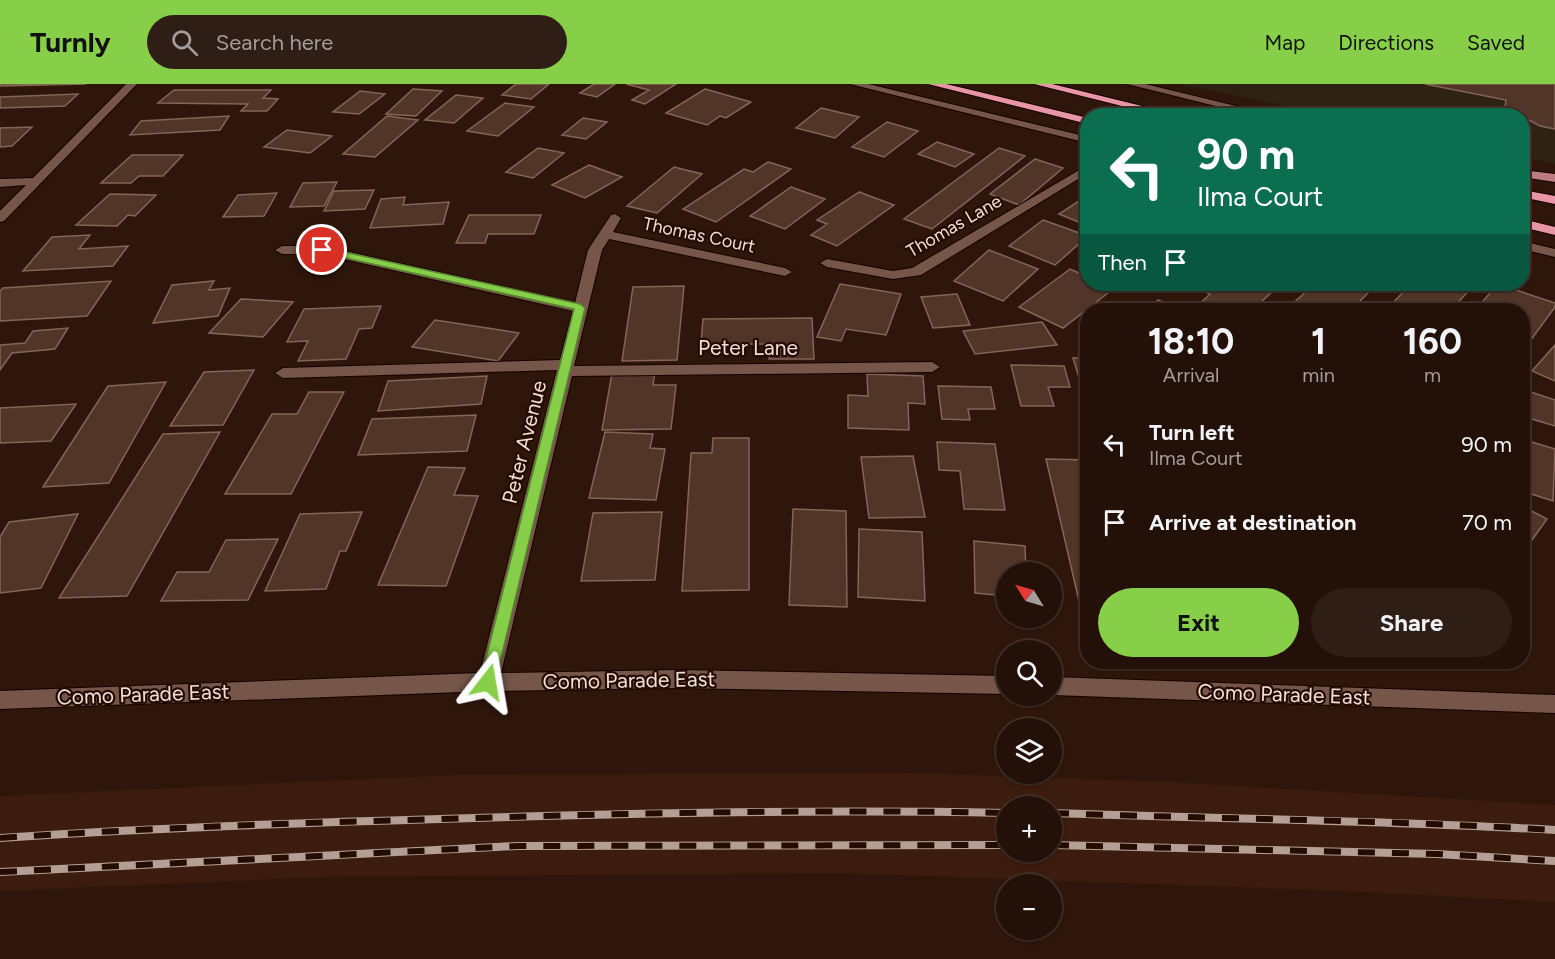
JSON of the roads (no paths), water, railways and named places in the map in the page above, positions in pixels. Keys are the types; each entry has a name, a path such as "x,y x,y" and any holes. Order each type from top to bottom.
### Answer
{"highway":[{"path":"933,84 1080,118"},
{"path":"1039,84 1143,108"},
{"path":"1530,195 1555,200"},
{"path":"1530,225 1555,231"}],"main road":[{"path":"1530,174 1555,178"}],"street":[{"path":"0,218 132,84"},
{"path":"855,84 1080,138"},
{"path":"1132,84 1237,108"},
{"name":"Thomas Lane","path":"827,263 893,275 916,272 1080,173"},
{"path":"0,183 36,182"},
{"name":"Peter Avenue","path":"488,682 595,250 615,218"},
{"name":"Thomas Court","path":"605,234 785,272"},
{"path":"1530,247 1555,253"},
{"path":"282,250 322,250 580,308"},
{"name":"Peter Lane","path":"283,373 565,368 932,367"},
{"name":"Como Parade East","path":"0,700 488,682 676,679 996,685"},
{"name":"Como Parade East","path":"1062,687 1293,693 1555,704"}],"railway":[{"path":"0,838 220,826 581,815 793,812 996,813"},
{"path":"1062,813 1555,830"},
{"path":"0,872 517,846 996,845"},
{"path":"1062,845 1437,854 1555,861"}]}
